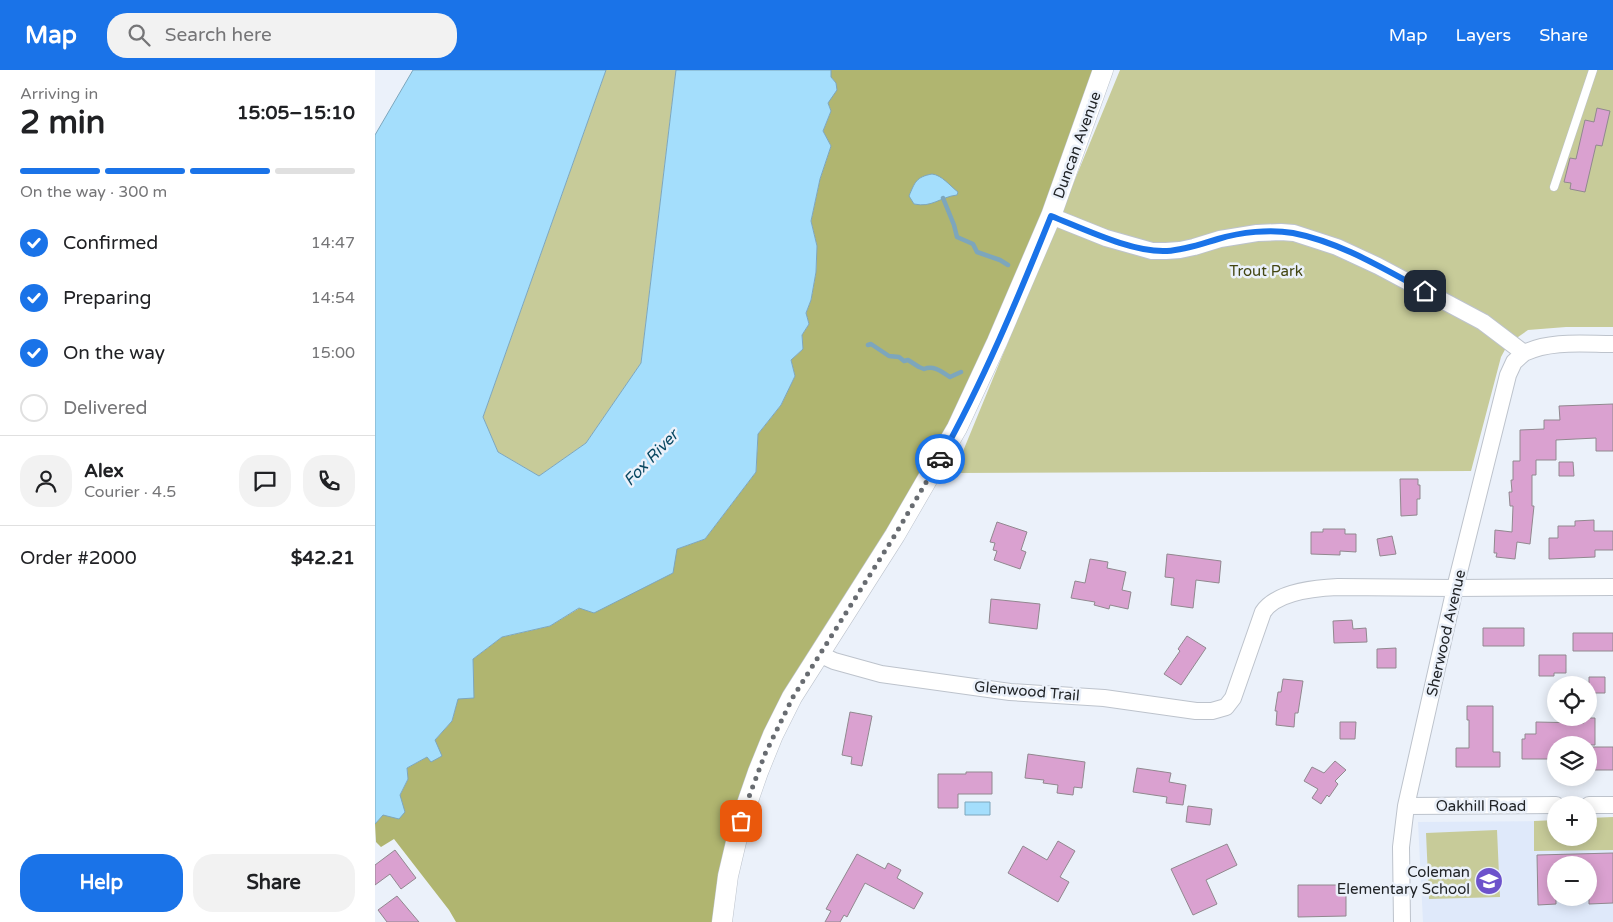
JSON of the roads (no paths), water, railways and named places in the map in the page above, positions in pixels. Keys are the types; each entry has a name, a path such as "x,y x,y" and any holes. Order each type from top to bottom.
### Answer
{"street":[{"name":"Duncan Avenue","path":"722,922 728,876 747,802 765,754 793,697 895,535 957,428 997,342 1051,216 1103,70"},
{"path":"1051,216 1106,238 1152,251 1187,248 1250,233 1294,233 1337,247 1378,266 1483,322 1524,353 1532,349 1551,345 1613,344"},
{"name":"Sherwood Avenue","path":"1402,922 1401,848 1407,806 1455,588 1508,376 1514,362 1524,353"},
{"path":"1455,588 1613,587"},
{"name":"Glenwood Trail","path":"819,654 834,661 881,674 1010,692 1104,698 1196,711 1212,711 1226,707 1233,698 1263,612 1268,605 1281,598 1298,592 1324,588 1455,588"},
{"path":"1597,805 1613,805"},
{"name":"Oakhill Road","path":"1407,806 1547,806"}],"lane":[{"path":"1553,187 1593,70"}],"water":[{"name":"Fox River","path":"413,70 606,70 483,417 498,452 539,476 586,443 641,363 676,70 831,70 831,77 836,83 837,90 828,103 831,111 823,131 831,146 820,179 811,221 817,246 816,272 811,300 806,313 809,324 802,335 803,349 791,360 795,376 781,405 758,434 756,472 705,539 677,549 673,573 594,613 579,608 550,626 502,637 473,659 474,698 458,699 452,721 435,740 442,756 431,762 427,757 407,768 408,779 400,795 405,812 399,819 383,815 375,824 375,135"},
{"path":"932,174 946,181 958,192 957,195 926,205 914,204 909,196 915,184 919,179"},
{"path":"965,802 990,802 990,815 965,815"}],"waterway":[{"path":"943,198 957,237 973,244 977,252 1000,260 1008,265"},
{"path":"868,345 871,344 889,356 899,357 904,361 908,360 924,369 935,368 950,377 961,372"}],"place":[{"name":"Coleman Elementary School","path":"1489,881"}],"park label":[{"name":"Trout Park","path":"1266,271"}]}
